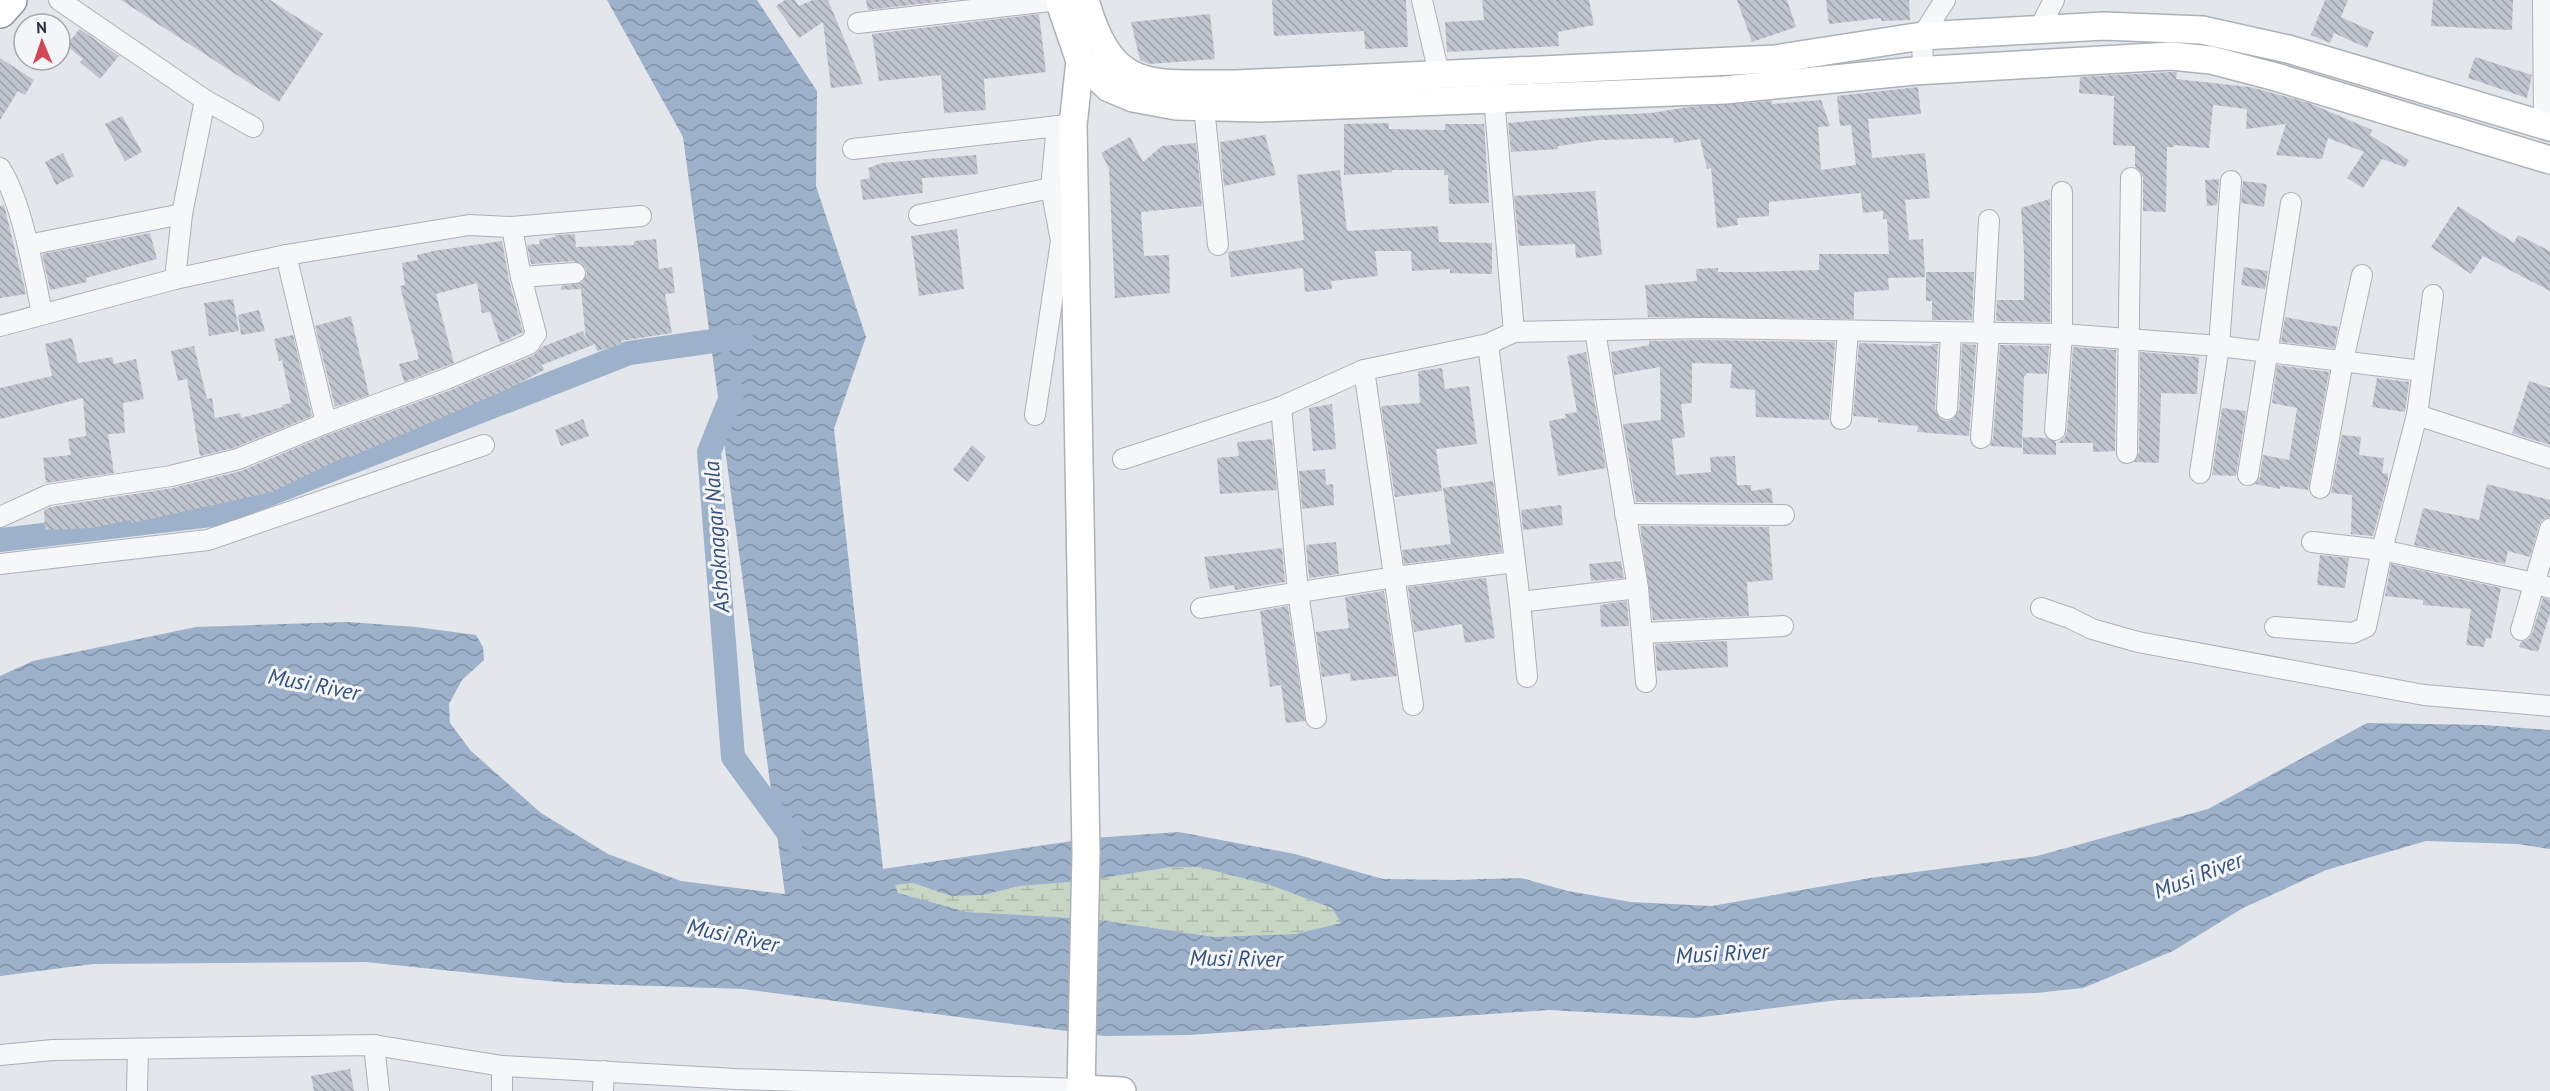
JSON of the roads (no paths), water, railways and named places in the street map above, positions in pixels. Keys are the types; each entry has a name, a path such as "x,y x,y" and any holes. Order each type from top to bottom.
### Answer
{"highway":[{"path":"0,11 10,0"}],"street":[{"path":"59,0 205,100 253,127"},
{"path":"858,23 1059,0 1080,61 1100,80 1120,94 1176,106 1204,107 1284,107 1775,59 1922,36 2104,26 2202,30 2288,49 2547,126 2543,0"},
{"path":"1085,0 1100,40 1115,64 1129,75 1166,83 1236,84 1439,74 1493,85 1725,90 1923,70 2171,56 2211,60 2276,77 2550,160"},
{"path":"1422,0 1439,74"},
{"path":"1923,70 1922,36 1945,0"},
{"path":"2039,29 2054,0"},
{"path":"1035,415 1061,241 1051,188 1080,61 1100,40"},
{"path":"1493,85 1514,332"},
{"path":"176,279 182,214 205,100"},
{"path":"1204,107 1218,245"},
{"path":"853,149 1065,125"},
{"path":"1065,125 1081,584 1086,853 1081,1090"},
{"path":"0,168 6,178 28,245 42,313"},
{"path":"2127,453 2131,178"},
{"path":"2200,473 2219,346 2231,181"},
{"path":"919,215 1051,188"},
{"path":"2055,430 2062,334 2062,192"},
{"path":"2248,475 2269,352 2290,203"},
{"path":"28,245 182,214"},
{"path":"0,326 176,279 286,255 469,225 512,226 640,216"},
{"path":"1981,438 1989,220"},
{"path":"0,517 48,495 198,471 238,459 326,423 446,379 529,344 536,334 521,277 512,226"},
{"path":"286,255 326,423"},
{"path":"521,277 574,273"},
{"path":"2320,488 2343,361 2362,275"},
{"path":"2275,627 2360,632 2366,627 2382,550 2417,415 2433,295"},
{"path":"1123,459 1281,407 1364,369 1488,344 1514,332 1703,328 2062,334 2219,346 2422,371"},
{"path":"1595,331 1638,588 1646,682"},
{"path":"1841,419 1848,331"},
{"path":"1947,409 1951,333"},
{"path":"1488,344 1527,677"},
{"path":"1364,369 1413,705"},
{"path":"1281,407 1298,592 1316,718"},
{"path":"2417,415 2550,458"},
{"path":"0,564 208,540 484,445"},
{"path":"1625,514 1784,515"},
{"path":"2521,630 2542,586 2550,529"},
{"path":"2312,542 2382,550 2542,586"},
{"path":"1201,608 1395,577 1515,562"},
{"path":"1520,602 1638,588"},
{"path":"2041,608 2070,618 2092,630 2148,644 2424,695 2550,706"},
{"path":"1641,633 1783,626"},
{"path":"374,1045 380,1091"},
{"path":"0,1055 53,1050 374,1045 604,1081 735,1079 1122,1091"},
{"path":"137,1091 138,1049"},
{"path":"502,1066 502,1091"}],"water":[{"name":"Musi River","path":"607,0 757,0 817,91 816,186 866,337 834,429 883,869 1093,838 1179,832 1295,854 1383,879 1521,878 1568,891 1631,902 1712,906 1870,878 2037,856 2208,809 2367,723 2485,725 2550,730 2550,849 2518,844 2426,841 2326,870 2243,908 2173,951 2083,988 2036,993 1838,1000 1695,1018 1548,1010 1189,1035 1105,1036 742,989 568,983 366,962 93,964 0,976 0,676 33,661 196,627 347,622 416,627 476,635 483,647 484,660 462,680 449,704 450,723 471,751 541,813 608,854 681,881 785,894 683,137","holes":["1171,867 1199,867 1270,885 1332,908 1341,923 1295,934 1214,937 1093,919 967,912 898,893 895,885 913,883 951,896 983,895 1020,886 1084,881"]}],"waterway":[{"path":"0,540 219,514 629,353 741,337"},
{"name":"Ashoknagar Nala","path":"733,392 709,452 733,757 793,839"}]}
